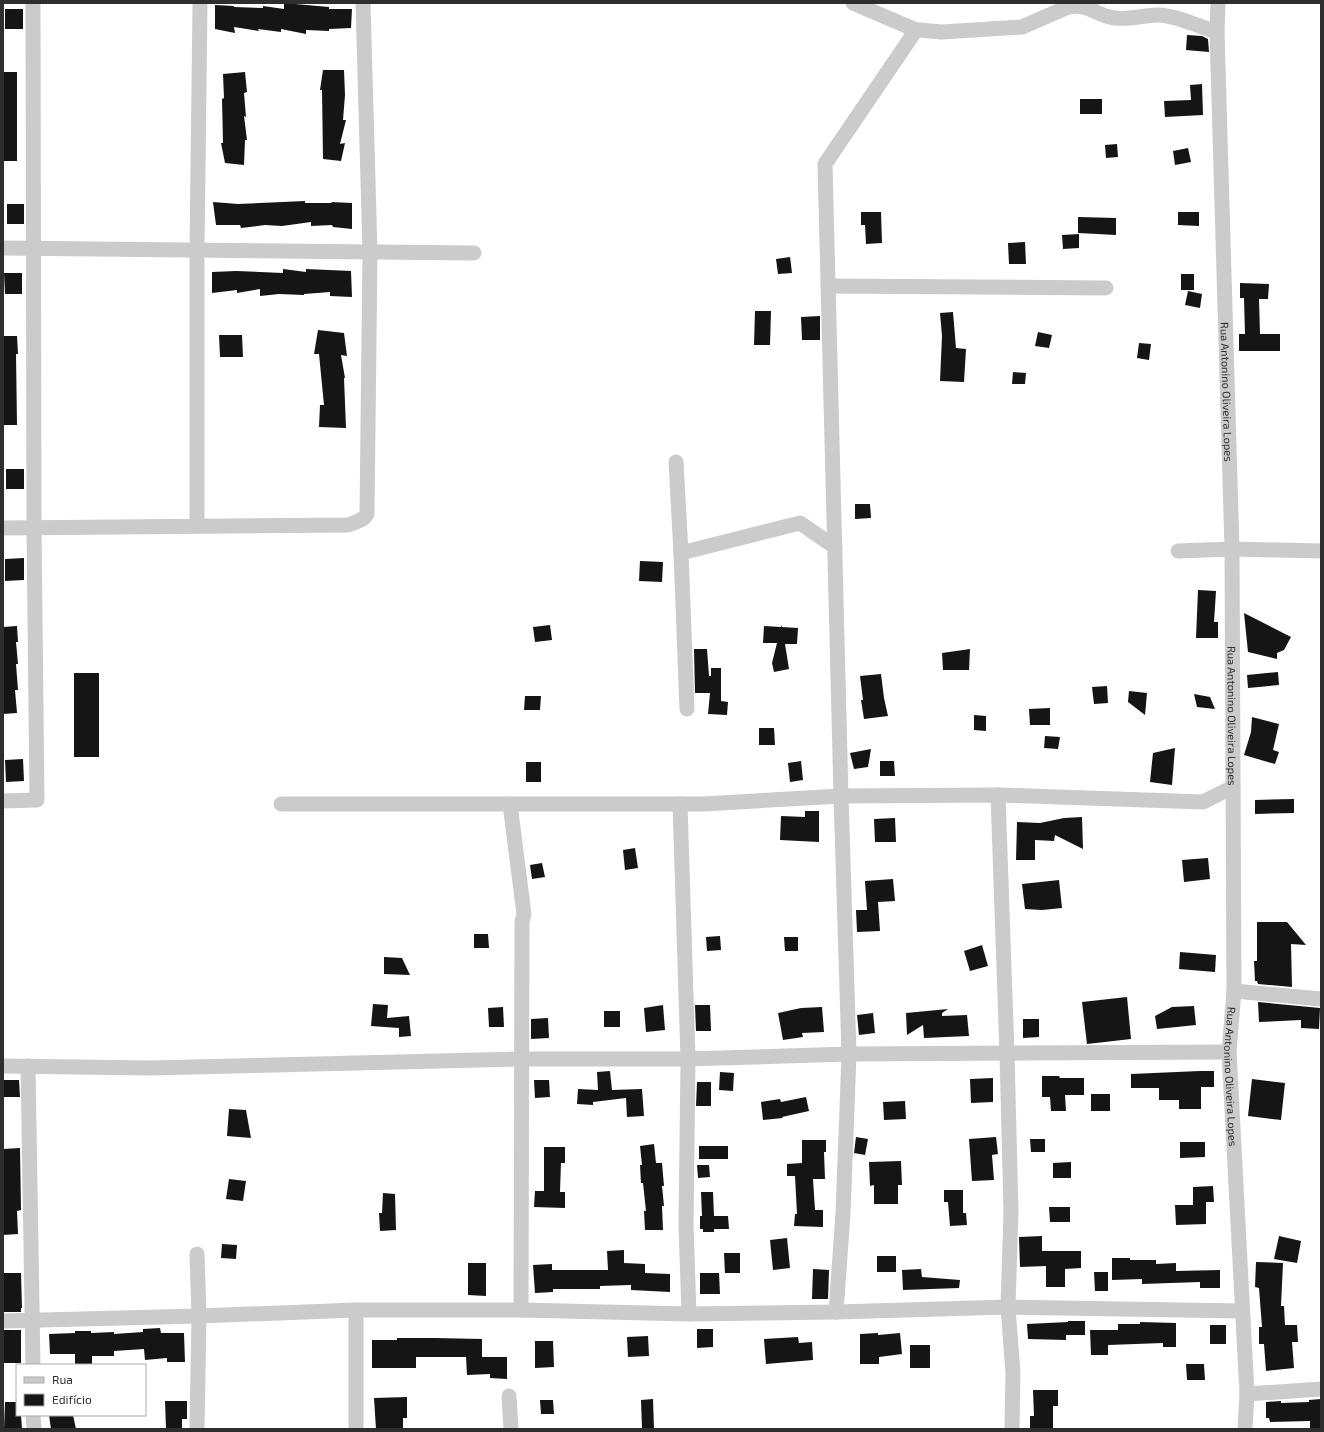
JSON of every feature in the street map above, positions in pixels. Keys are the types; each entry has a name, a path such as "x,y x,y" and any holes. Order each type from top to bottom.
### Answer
{"street":[{"path":"3,801 37,800 34,527 33,3"},
{"path":"197,526 196,250 200,3"},
{"path":"3,528 348,524 360,522 368,514 370,252 363,3"},
{"path":"853,3 914,31 941,32 1022,27 1068,7 1082,6 1114,18 1158,15 1167,16 1217,32"},
{"name":"Rua Antonino Oliveira Lopes","path":"1218,3 1217,32 1232,549 1234,991 1230,1052 1247,1394 1245,1429"},
{"path":"836,1312 843,1214 849,1054 825,164 914,31"},
{"path":"3,248 474,253"},
{"path":"829,286 1106,288"},
{"path":"676,462 687,709"},
{"path":"681,553 800,523 835,546"},
{"path":"1178,550 1232,549 1321,551"},
{"path":"281,804 703,804 841,796 998,795 1204,802 1233,787"},
{"path":"998,795 1011,1211 1008,1307 1013,1372 1012,1429"},
{"path":"510,804 524,914 522,922 521,1310"},
{"path":"680,804 688,1059 686,1225 689,1314"},
{"path":"1234,991 1321,999"},
{"path":"3,1066 150,1068 521,1059 688,1059 849,1054 1230,1052"},
{"path":"28,1066 33,1364"},
{"path":"197,1254 199,1316 197,1429"},
{"path":"3,1321 356,1310 521,1310 689,1314 836,1312 1008,1307 1242,1311"},
{"path":"356,1310 356,1429"},
{"path":"1247,1394 1321,1389"},
{"path":"509,1396 511,1429"},
{"path":"33,1416 34,1429"}],"building":[{"path":"284,3 329,7 329,9 352,9 351,28 329,29 329,31 306,30 306,34 281,29 281,32 258,29 259,31 234,27 235,33 215,29 215,5 263,8 263,6 284,9"},
{"path":"5,9 23,9 23,29 5,29"},
{"path":"1187,35 1202,36 1208,39 1209,52 1186,50"},
{"path":"323,70 344,70 345,95 343,120 346,120 340,144 345,143 341,161 323,159 322,90 320,90"},
{"path":"3,72 17,72 17,161 3,161"},
{"path":"245,72 247,92 244,93 246,117 244,116 247,140 245,140 244,165 225,163 221,143 223,143 223,74"},
{"path":"1202,84 1203,115 1165,117 1164,101 1191,100 1190,85"},
{"path":"1080,99 1102,99 1102,114 1080,114"},
{"path":"1117,144 1118,157 1106,158 1105,145"},
{"path":"1188,148 1191,162 1175,165 1173,151"},
{"path":"305,201 305,203 352,203 352,229 333,227 332,225 311,226 311,222 282,226 265,225 241,228 240,225 216,225 213,202 238,204"},
{"path":"7,204 24,204 24,224 7,224"},
{"path":"861,212 881,212 882,243 866,244 865,225 861,225"},
{"path":"1178,212 1199,212 1199,226 1178,225"},
{"path":"1078,217 1116,218 1116,235 1078,233"},
{"path":"1079,234 1079,248 1063,249 1062,235"},
{"path":"1025,242 1026,264 1009,264 1008,243"},
{"path":"790,257 792,273 778,274 776,259"},
{"path":"283,269 306,272 306,269 351,271 352,297 330,296 330,292 304,295 279,294 260,296 260,289 237,293 237,290 212,293 212,272 236,271 283,273"},
{"path":"4,273 22,273 22,294 5,294"},
{"path":"1181,274 1194,274 1194,290 1181,290"},
{"path":"1240,283 1269,284 1268,299 1259,299 1260,334 1280,334 1280,351 1239,351 1239,334 1245,334 1244,298 1240,298"},
{"path":"1188,291 1202,294 1200,308 1185,305"},
{"path":"755,311 771,311 770,345 754,345"},
{"path":"953,312 956,348 966,349 964,382 940,381 942,336 940,313"},
{"path":"820,316 820,340 802,340 801,317"},
{"path":"318,330 344,333 347,356 341,355 345,378 346,428 319,427 320,405 324,405 319,354 314,354"},
{"path":"1038,332 1052,335 1049,348 1035,346"},
{"path":"219,335 242,335 243,357 220,357"},
{"path":"3,336 17,336 17,425 3,425"},
{"path":"1139,343 1151,344 1149,360 1137,358"},
{"path":"1013,372 1026,373 1025,384 1012,384"},
{"path":"6,469 24,469 24,489 6,489"},
{"path":"855,504 870,504 871,518 855,519"},
{"path":"24,558 24,580 5,581 5,559"},
{"path":"640,561 663,562 662,582 639,581"},
{"path":"1198,590 1216,591 1214,622 1218,622 1218,638 1196,638"},
{"path":"1244,613 1291,637 1284,650 1277,653 1277,659 1248,652"},
{"path":"550,625 552,640 535,642 533,627"},
{"path":"782,625 782,627 798,628 797,644 785,644 789,669 774,672 772,663 777,643 763,643 764,626 781,627"},
{"path":"17,626 18,642 16,642 18,664 16,664 18,690 15,690 17,713 3,714 3,627"},
{"path":"694,649 707,649 709,676 711,676 711,668 721,668 721,701 728,702 727,715 708,714 710,693 695,693"},
{"path":"970,649 969,670 943,670 942,653"},
{"path":"1278,672 1279,685 1248,688 1247,675"},
{"path":"74,673 99,673 99,757 74,757"},
{"path":"881,674 888,716 864,719 861,700 863,700 860,676"},
{"path":"1107,686 1108,703 1094,704 1092,687"},
{"path":"1129,691 1147,693 1145,715 1128,702"},
{"path":"1194,694 1210,697 1215,709 1197,707"},
{"path":"525,696 541,696 540,710 524,710"},
{"path":"1050,708 1050,725 1030,725 1029,709"},
{"path":"974,715 986,716 986,731 974,730"},
{"path":"1252,717 1279,724 1273,750 1279,752 1275,764 1244,755 1251,732"},
{"path":"759,728 774,728 775,745 759,745"},
{"path":"1045,736 1060,737 1058,749 1044,748"},
{"path":"1175,748 1172,785 1150,782 1153,753"},
{"path":"871,749 868,767 854,769 850,753"},
{"path":"23,759 24,781 6,782 5,760"},
{"path":"801,761 803,780 790,782 788,763"},
{"path":"880,761 894,761 895,776 880,776"},
{"path":"526,762 541,762 541,782 526,782"},
{"path":"1294,799 1294,813 1255,814 1255,800"},
{"path":"805,811 819,811 819,842 780,840 781,816 805,817"},
{"path":"1082,817 1083,849 1055,835 1054,841 1035,840 1035,860 1016,860 1017,822 1040,823 1064,818"},
{"path":"895,818 896,842 875,842 874,819"},
{"path":"635,848 638,868 625,870 623,850"},
{"path":"1208,858 1210,879 1184,882 1182,860"},
{"path":"542,863 545,877 532,879 530,865"},
{"path":"893,879 895,901 878,902 880,931 857,932 856,910 867,910 865,881"},
{"path":"1059,880 1062,908 1042,910 1025,909 1022,884"},
{"path":"1257,922 1287,922 1306,945 1291,944 1292,987 1258,984 1257,981 1255,981 1254,961 1257,961"},
{"path":"474,934 488,934 489,948 474,948"},
{"path":"720,936 721,950 707,951 706,937"},
{"path":"784,937 798,937 798,951 785,951"},
{"path":"982,945 988,966 970,971 964,951"},
{"path":"1180,952 1216,955 1215,972 1179,969"},
{"path":"384,957 402,958 410,975 384,974"},
{"path":"1127,997 1131,1039 1087,1044 1082,1002"},
{"path":"1258,1002 1320,1008 1319,1029 1301,1028 1301,1020 1259,1022"},
{"path":"373,1004 388,1005 387,1018 409,1016 411,1036 399,1037 399,1028 371,1026"},
{"path":"663,1005 665,1030 646,1032 644,1008"},
{"path":"695,1005 710,1005 711,1031 696,1031"},
{"path":"1194,1006 1196,1025 1157,1029 1155,1016 1172,1007"},
{"path":"503,1007 504,1027 489,1027 488,1008"},
{"path":"822,1007 824,1032 802,1033 803,1037 783,1040 778,1013 801,1008"},
{"path":"948,1009 942,1013 942,1016 967,1015 969,1036 924,1038 923,1025 907,1035 906,1013"},
{"path":"604,1011 620,1011 620,1027 604,1027"},
{"path":"873,1013 875,1033 859,1035 857,1015"},
{"path":"548,1018 549,1038 531,1039 531,1019"},
{"path":"1023,1019 1039,1019 1039,1037 1023,1038"},
{"path":"610,1071 612,1090 642,1089 644,1116 627,1117 626,1098 593,1102 593,1105 577,1104 578,1089 598,1090 597,1072"},
{"path":"1214,1071 1214,1087 1201,1087 1201,1109 1179,1109 1179,1100 1159,1100 1159,1088 1131,1088 1131,1074"},
{"path":"720,1072 734,1073 733,1091 719,1090"},
{"path":"1042,1076 1084,1078 1084,1095 1065,1095 1066,1111 1051,1111 1050,1097 1042,1097"},
{"path":"993,1078 993,1102 971,1103 970,1079"},
{"path":"1252,1079 1285,1083 1281,1120 1248,1116"},
{"path":"3,1080 19,1080 20,1097 3,1097"},
{"path":"534,1080 549,1080 550,1097 535,1098"},
{"path":"697,1082 711,1082 711,1106 696,1106"},
{"path":"1091,1094 1110,1094 1110,1111 1091,1111"},
{"path":"806,1097 809,1111 782,1117 783,1118 763,1120 761,1102 780,1099 781,1102"},
{"path":"905,1101 906,1119 884,1120 883,1102"},
{"path":"229,1109 246,1110 251,1138 227,1136"},
{"path":"856,1137 868,1139 865,1155 854,1153"},
{"path":"996,1137 998,1154 992,1155 994,1180 972,1181 969,1139"},
{"path":"1030,1139 1045,1139 1045,1152 1031,1152"},
{"path":"802,1140 826,1140 826,1152 824,1152 825,1179 813,1179 815,1210 823,1210 823,1227 794,1226 795,1214 797,1214 795,1176 787,1176 787,1164 802,1163"},
{"path":"1180,1142 1205,1142 1205,1157 1180,1158"},
{"path":"654,1144 656,1163 662,1163 664,1186 662,1186 664,1206 662,1206 663,1230 645,1230 644,1211 646,1211 643,1183 641,1183 640,1165 642,1165 640,1146"},
{"path":"699,1146 728,1146 728,1159 699,1159"},
{"path":"544,1147 565,1147 565,1163 561,1163 560,1192 565,1192 565,1208 534,1207 535,1191 544,1191"},
{"path":"20,1148 21,1210 17,1211 18,1234 3,1235 3,1149"},
{"path":"901,1161 902,1185 898,1185 898,1204 874,1204 874,1185 870,1186 869,1162"},
{"path":"1071,1162 1071,1178 1053,1178 1053,1163"},
{"path":"697,1165 709,1165 710,1177 698,1178"},
{"path":"229,1179 246,1181 243,1201 226,1199"},
{"path":"1213,1186 1214,1202 1206,1202 1206,1224 1176,1225 1175,1205 1193,1205 1193,1187"},
{"path":"944,1190 963,1190 963,1213 966,1213 967,1225 950,1226 948,1202 944,1202"},
{"path":"701,1192 713,1192 714,1216 728,1216 729,1229 714,1229 714,1232 703,1232 703,1229 700,1229 700,1216 702,1216"},
{"path":"383,1193 395,1194 396,1230 380,1231 379,1213 382,1213"},
{"path":"1049,1207 1070,1207 1070,1222 1050,1222"},
{"path":"1042,1236 1042,1251 1081,1251 1081,1268 1065,1269 1065,1287 1046,1287 1046,1266 1020,1267 1019,1237"},
{"path":"1279,1236 1301,1241 1297,1263 1274,1259"},
{"path":"787,1238 790,1268 773,1270 770,1240"},
{"path":"222,1244 237,1245 236,1259 221,1258"},
{"path":"624,1250 624,1263 645,1264 645,1273 670,1274 670,1292 631,1290 631,1285 600,1286 600,1289 553,1289 553,1292 535,1293 533,1265 552,1264 552,1270 608,1270 607,1251"},
{"path":"724,1253 740,1253 740,1273 725,1273"},
{"path":"877,1256 896,1256 896,1272 877,1272"},
{"path":"1112,1258 1156,1260 1156,1264 1176,1263 1176,1271 1220,1270 1220,1288 1200,1288 1200,1282 1142,1284 1142,1279 1112,1280"},
{"path":"1256,1262 1283,1263 1281,1306 1284,1306 1285,1325 1297,1325 1298,1342 1292,1342 1294,1368 1266,1371 1264,1344 1259,1344 1259,1327 1262,1327 1259,1288 1255,1287"},
{"path":"468,1263 486,1263 486,1296 468,1295"},
{"path":"813,1269 829,1270 828,1299 812,1299"},
{"path":"921,1269 922,1277 960,1280 959,1288 903,1290 902,1270"},
{"path":"1094,1272 1108,1272 1108,1291 1095,1291"},
{"path":"3,1273 21,1273 21,1312 3,1312"},
{"path":"700,1273 719,1273 720,1294 700,1294"},
{"path":"1085,1321 1085,1335 1066,1335 1066,1340 1028,1339 1027,1324"},
{"path":"1140,1322 1176,1323 1176,1347 1163,1347 1163,1343 1108,1345 1108,1355 1091,1355 1090,1330 1118,1330 1118,1324 1140,1324"},
{"path":"1210,1325 1226,1325 1226,1344 1210,1344"},
{"path":"160,1328 161,1333 184,1333 185,1362 167,1362 167,1358 145,1360 144,1349 114,1351 114,1356 92,1356 92,1364 75,1364 75,1354 50,1354 49,1334 91,1331 91,1333 114,1332 114,1334 143,1332 143,1329"},
{"path":"697,1329 713,1329 713,1347 697,1348"},
{"path":"3,1330 21,1330 21,1363 4,1363"},
{"path":"878,1333 878,1335 900,1333 902,1354 879,1357 879,1364 860,1364 860,1334"},
{"path":"648,1336 649,1356 628,1357 627,1337"},
{"path":"798,1337 799,1343 812,1342 813,1360 766,1364 764,1339"},
{"path":"397,1338 482,1339 482,1357 507,1357 507,1379 490,1378 490,1374 467,1375 466,1357 416,1357 416,1368 372,1368 372,1340 397,1340"},
{"path":"535,1341 553,1341 554,1367 535,1368"},
{"path":"910,1345 930,1345 930,1368 910,1368"},
{"path":"1186,1364 1204,1364 1205,1380 1187,1380"},
{"path":"1033,1390 1058,1390 1058,1406 1053,1406 1053,1429 1030,1429 1030,1416 1034,1416"},
{"path":"407,1397 407,1418 403,1418 403,1429 376,1429 374,1398"},
{"path":"653,1399 654,1429 642,1429 641,1400"},
{"path":"1321,1399 1321,1429 1310,1429 1310,1421 1270,1422 1269,1418 1266,1418 1266,1402 1309,1402 1309,1400"},
{"path":"540,1400 553,1400 554,1414 541,1414"},
{"path":"165,1401 187,1401 187,1419 182,1419 182,1429 166,1429"},
{"path":"5,1402 16,1402 16,1416 21,1416 22,1429 4,1429"},
{"path":"49,1416 73,1416 76,1429 51,1429"}]}
